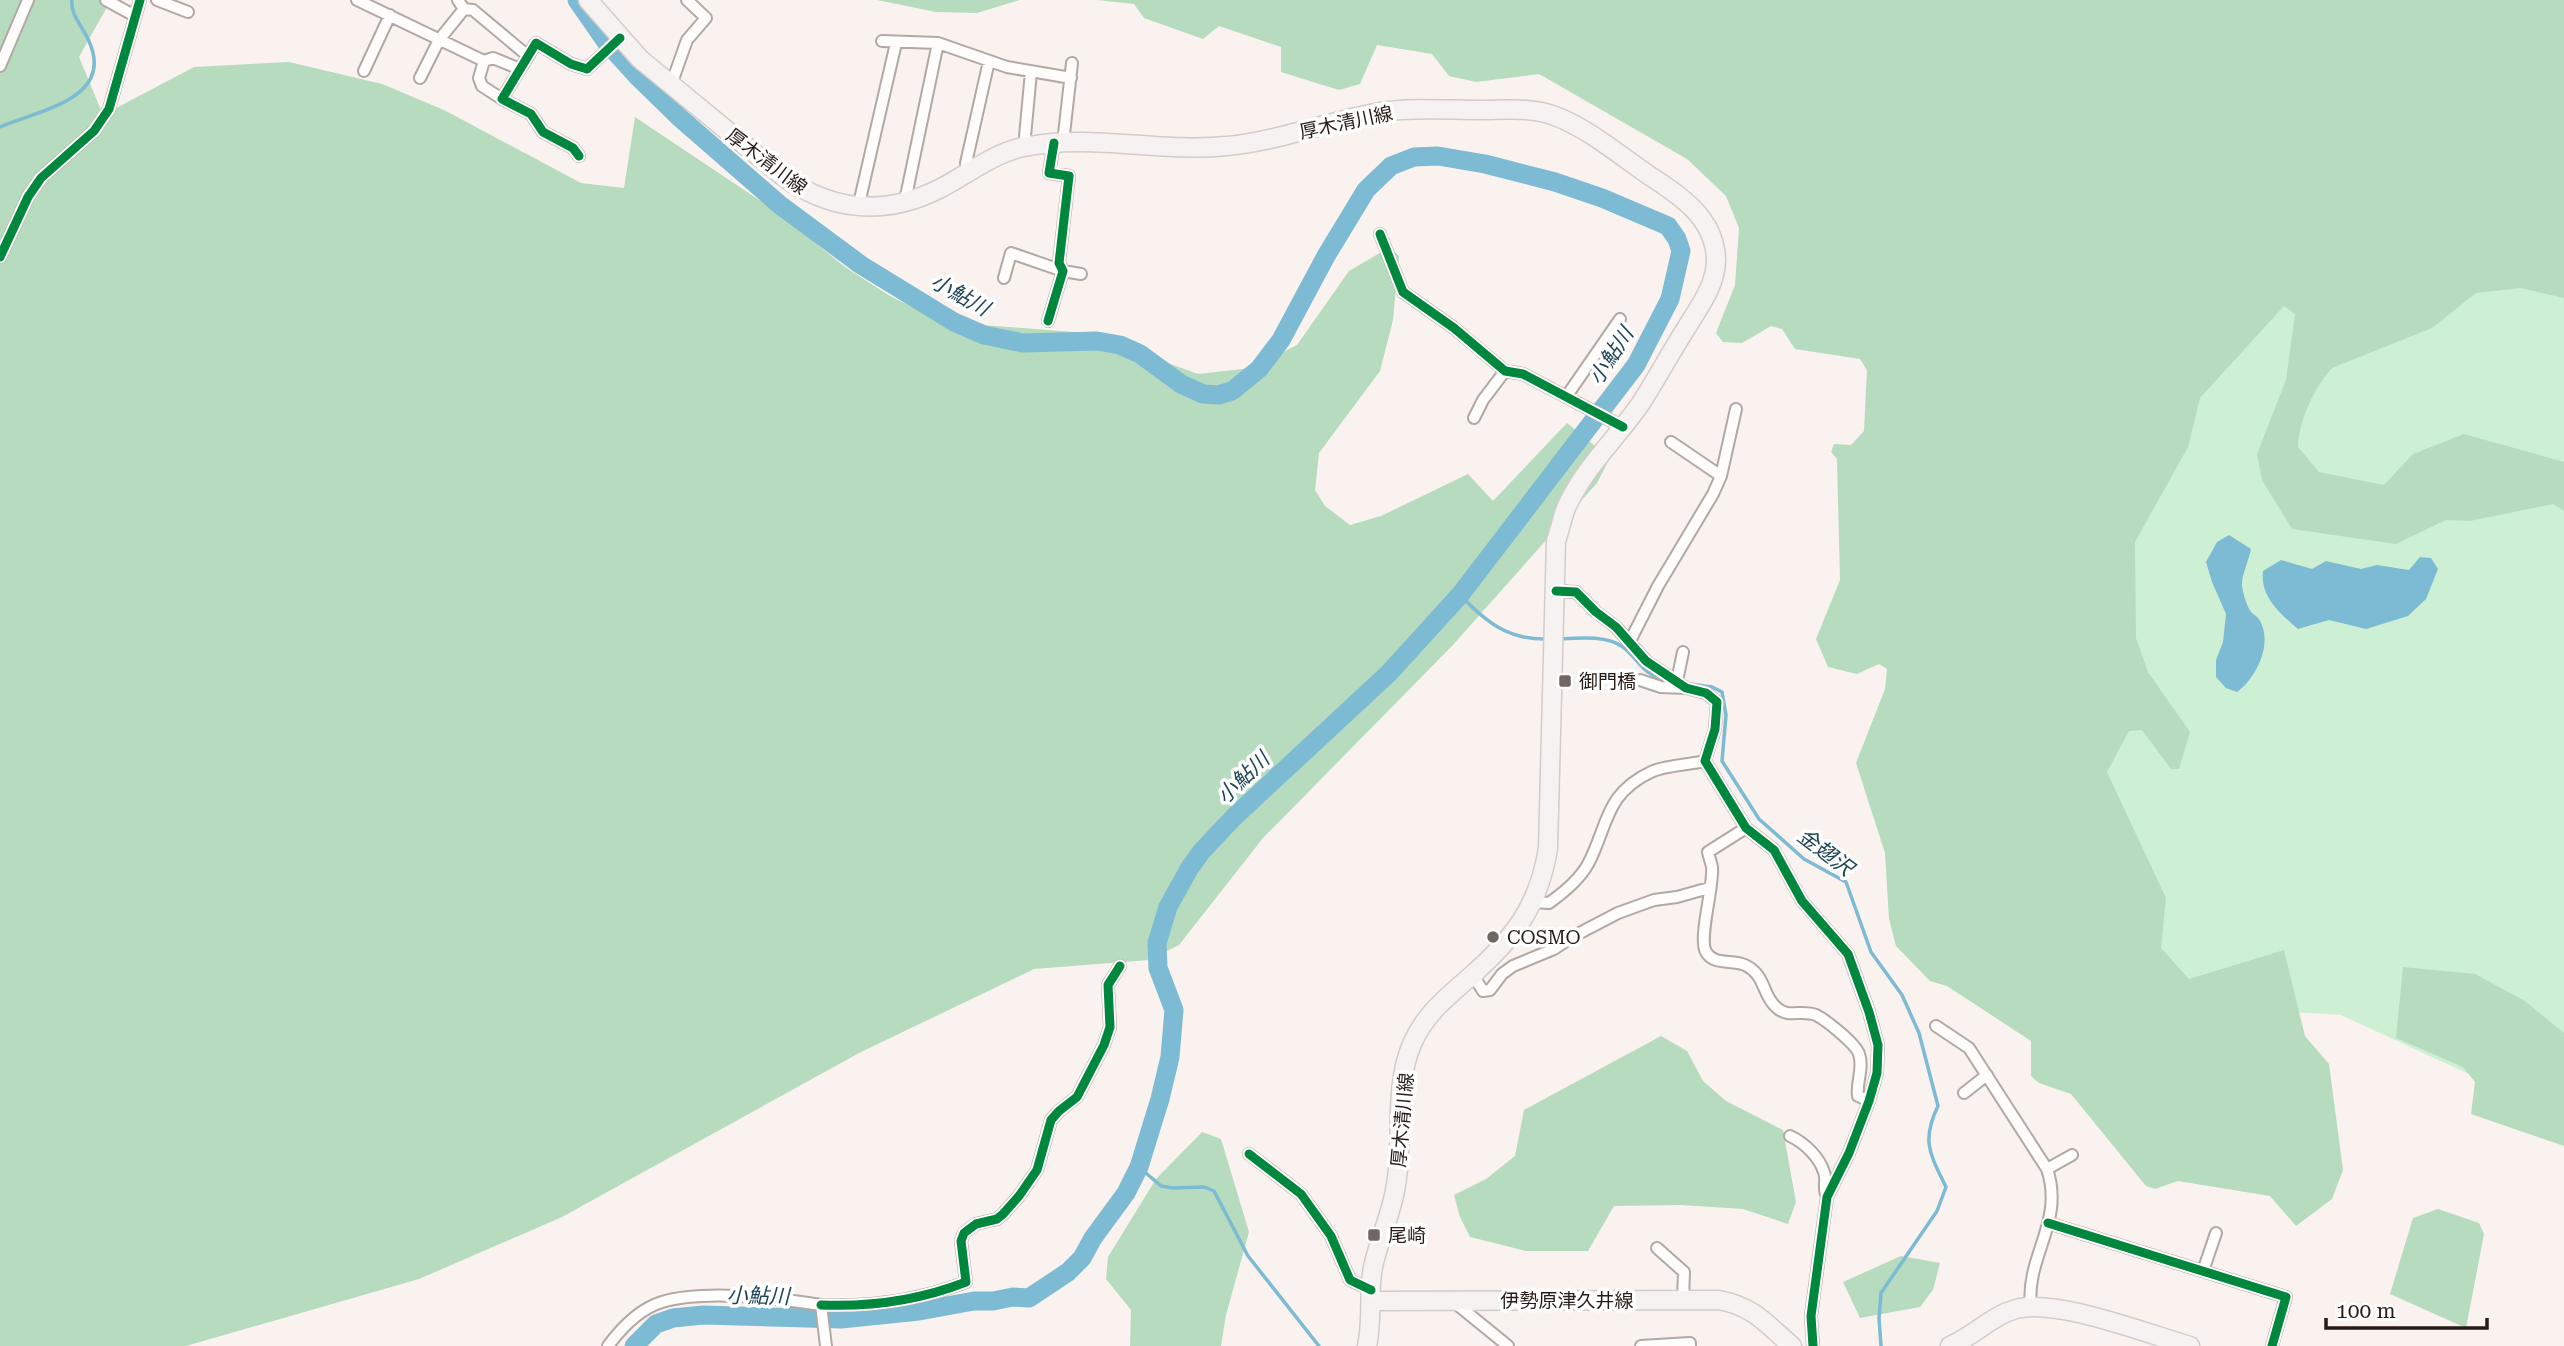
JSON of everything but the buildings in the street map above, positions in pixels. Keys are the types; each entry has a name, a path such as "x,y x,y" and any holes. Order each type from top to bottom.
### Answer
{"main road":[{"name":"厚木清川線","path":"588,0 617,41 801,190 824,201 858,208 905,201 937,190 1011,150 1024,147 1058,143 1193,149 1230,146 1407,109 1532,110 1553,115 1576,126 1685,199 1704,220 1713,239 1716,262 1710,288 1623,428 1583,480 1567,508 1556,541 1548,848 1534,902 1508,939 1430,1014 1412,1044 1401,1090 1396,1185 1389,1219 1373,1267 1371,1296"},
{"name":"伊勢原津久井線","path":"1371,1296 1452,1300 1719,1300 1735,1303 1762,1318 1792,1346"},
{"path":"1367,1346 1371,1296"},
{"path":"1950,1346 2001,1314 2031,1307 2068,1311 2190,1346"}],"street":[{"path":"0,66 28,0"},
{"path":"106,0 135,16"},
{"path":"0,257 28,197 41,178 94,131 109,109 140,0"},
{"path":"157,0 188,12"},
{"path":"357,0 484,61 493,58 520,69"},
{"path":"671,85 687,40 706,18 687,0"},
{"path":"421,78 439,40 461,4 473,10 528,56"},
{"path":"365,71 390,15"},
{"path":"502,99 536,43 571,64 587,69 617,41"},
{"path":"883,41 938,43 989,61 1031,72 1071,78"},
{"path":"858,208 896,43"},
{"path":"905,201 938,43"},
{"path":"484,61 479,78 482,86 531,114 543,132 573,148 579,156"},
{"path":"969,172 966,163 989,61"},
{"path":"1048,321 1063,271 1059,263 1069,176 1049,173 1058,143 1072,63"},
{"path":"1024,147 1031,72"},
{"path":"1380,234 1403,292 1454,328 1505,371 1524,374 1623,428"},
{"path":"1004,278 1011,253 1063,271 1081,274"},
{"path":"1568,398 1620,319"},
{"path":"1475,418 1483,400 1505,371"},
{"path":"1630,641 1658,586 1713,494 1721,476 1736,410"},
{"path":"1671,442 1721,476"},
{"path":"1556,591 1576,593 1630,641 1646,661 1682,684 1706,693 1717,702 1715,729 1705,761 1746,828 1774,850 1802,901 1848,954 1869,1012 1878,1045 1877,1073 1870,1101 1827,1197 1811,1316 1813,1346"},
{"path":"1682,684 1683,652"},
{"path":"1640,680 1661,687 1682,684"},
{"path":"1534,902 1549,903 1579,876 1588,864 1609,810 1632,785 1652,772 1705,761"},
{"path":"1746,828 1708,852 1712,868 1709,907 1703,933 1705,950 1713,960 1743,964 1754,971 1763,981 1773,1005 1786,1014 1815,1015 1853,1044 1859,1053 1861,1068 1856,1086 1858,1096 1870,1101"},
{"path":"1473,975 1483,991 1490,990 1502,974 1513,966 1554,949 1618,913 1654,900 1709,888"},
{"path":"608,1346 632,1318 663,1302 710,1296 821,1306 856,1306 911,1298 967,1282 961,1241 964,1233 975,1224 997,1219 1003,1214 1037,1170 1051,1121 1077,1097 1104,1045 1110,1027 1108,985 1120,966"},
{"path":"1936,1026 1969,1048 2047,1169 2053,1205 2030,1286 2031,1307"},
{"path":"1964,1093 1987,1074"},
{"path":"1790,1136 1801,1141 1814,1155 1825,1174 1824,1189 1827,1197"},
{"path":"1249,1154 1301,1194 1331,1236 1350,1280 1371,1296"},
{"path":"2047,1169 2072,1155"},
{"path":"2048,1223 2286,1297 2272,1346"},
{"path":"2203,1271 2216,1233"},
{"path":"1657,1248 1684,1272 1684,1299"},
{"path":"1452,1300 1508,1346"},
{"path":"821,1306 826,1346"},
{"path":"1641,1346 1690,1343 1690,1346"}],"green space":[{"path":"0,0 111,0 79,57 103,115 194,67 289,62 382,84 444,110 581,183 624,188 635,117 777,212 845,267 890,296 943,322 1086,333 1198,374 1251,368 1297,345 1349,271 1390,247 1399,256 1393,320 1380,371 1319,453 1315,490 1325,506 1350,525 1381,516 1468,474 1493,501 1567,423 1610,458 1597,483 1452,646 1263,838 1179,945 1149,960 1034,969 859,1053 562,1217 419,1279 186,1346 0,1346"},
{"path":"877,0 1020,0 977,13 936,12"},
{"path":"1097,0 2564,0 2564,298 2521,288 2476,293 2432,328 2332,368 2309,405 2301,426 2298,447 2319,472 2384,485 2413,454 2464,434 2564,462 2564,511 2553,504 2470,521 2446,520 2396,544 2292,529 2262,480 2257,454 2286,380 2295,314 2284,306 2200,398 2188,447 2135,542 2136,638 2148,672 2190,732 2179,769 2171,769 2142,730 2129,731 2107,772 2166,898 2161,948 2189,979 2284,950 2305,1036 2329,1064 2343,1170 2332,1199 2296,1226 2270,1196 2178,1181 2155,1189 2146,1186 2071,1094 2039,1083 2031,1076 2031,1041 1947,986 1930,981 1896,946 1889,919 1885,853 1856,763 1885,689 1887,669 1879,664 1857,674 1828,667 1816,639 1840,580 1837,459 1831,452 1834,444 1851,445 1864,431 1867,370 1860,359 1795,349 1782,329 1771,326 1742,343 1723,342 1716,333 1735,285 1739,228 1726,196 1687,159 1539,74 1476,82 1449,76 1432,54 1377,45 1360,84 1339,90 1281,72 1281,47 1219,26 1203,39 1144,18 1134,4"},
{"path":"2272,225 2564,240 2564,1118 2341,1015 2152,1003 1989,548"},
{"path":"2403,967 2475,974 2525,1001 2564,1033 2564,1146 2471,1114 2475,1082 2463,1067 2396,1038"},
{"path":"1661,1036 1687,1051 1703,1081 1726,1101 1783,1130 1796,1202 1788,1224 1743,1209 1681,1205 1614,1206 1588,1251 1526,1251 1470,1237 1460,1217 1454,1195 1486,1179 1515,1156 1524,1110"},
{"path":"1202,1132 1221,1139 1249,1232 1226,1315 1221,1346 1130,1346 1131,1310 1106,1279 1108,1257 1156,1179"},
{"path":"2438,1209 2479,1223 2484,1234 2466,1328 2390,1294 2413,1218"},
{"path":"1901,1256 1940,1263 1933,1290 1920,1307 1860,1318 1843,1282"}],"water":[{"path":"2229,535 2251,549 2242,586 2248,607 2258,618 2265,639 2256,669 2237,692 2226,688 2216,677 2216,660 2223,642 2226,614 2206,562 2217,542"},
{"path":"2420,557 2431,558 2438,569 2426,599 2408,616 2366,629 2329,620 2298,629 2268,597 2263,580 2263,571 2281,560 2312,569 2326,561 2361,569 2377,565 2409,570"}],"waterway":[{"path":"0,127 70,99 83,89 92,76 94,59 88,39 75,15 72,0"},
{"name":"小鮎川","path":"577,0 607,43 679,117 780,205 861,265 954,322 984,335 1023,343 1097,341 1120,345 1140,354 1181,384 1203,394 1218,395 1232,391 1259,369 1281,340 1326,256 1366,190 1391,166 1414,157 1438,156 1485,164 1555,182 1602,198 1668,226 1681,251 1670,299 1636,365 1460,595 1389,673 1234,817 1189,869 1168,907 1157,943 1158,968 1174,1010 1170,1057 1160,1099 1139,1167 1126,1193 1093,1238 1082,1258 1068,1272 1029,1298 974,1301 919,1311 841,1319 703,1315 673,1318 656,1324 634,1346"},
{"name":"金翅沢","path":"1460,595 1499,628 1533,639 1547,639"},
{"name":"金翅沢","path":"1558,639 1592,638 1616,643 1629,652 1646,671 1665,679"},
{"name":"金翅沢","path":"1690,684 1712,687 1722,692 1726,715 1722,761 1759,819 1804,859 1846,882 1871,952 1902,995 1919,1033 1938,1106 1930,1129 1930,1147 1946,1187 1937,1211 1881,1293 1881,1346"},
{"path":"1139,1167 1161,1186 1204,1187 1214,1191 1248,1256 1319,1346"}],"cycle path":[{"path":"0,257 28,197 41,178 94,131 109,109 140,0"},
{"path":"579,156 573,148 543,132 531,114 502,99 536,43 571,64 587,69 620,38"},
{"path":"1048,321 1063,271 1059,263 1069,176 1049,173 1054,143"},
{"path":"1380,234 1403,292 1454,328 1505,371 1523,374 1623,427"},
{"path":"1556,591 1576,592 1616,627 1646,661 1686,688 1706,693 1717,702 1715,729 1705,761 1746,828 1774,850 1802,901 1848,954 1869,1012 1878,1045 1877,1073 1849,1153 1827,1197 1811,1316 1813,1346"},
{"path":"821,1305 895,1301 966,1282 961,1241 964,1233 976,1224 997,1219 1003,1214 1037,1170 1051,1120 1077,1097 1104,1045 1110,1027 1108,985 1120,966"},
{"path":"1249,1154 1301,1194 1331,1236 1350,1280 1371,1290"},
{"path":"2048,1223 2286,1297 2272,1346"}],"place":[{"name":"御門橋","path":"1565,681"},
{"name":"COSMO","path":"1493,937"},
{"name":"尾崎","path":"1374,1235"}]}
